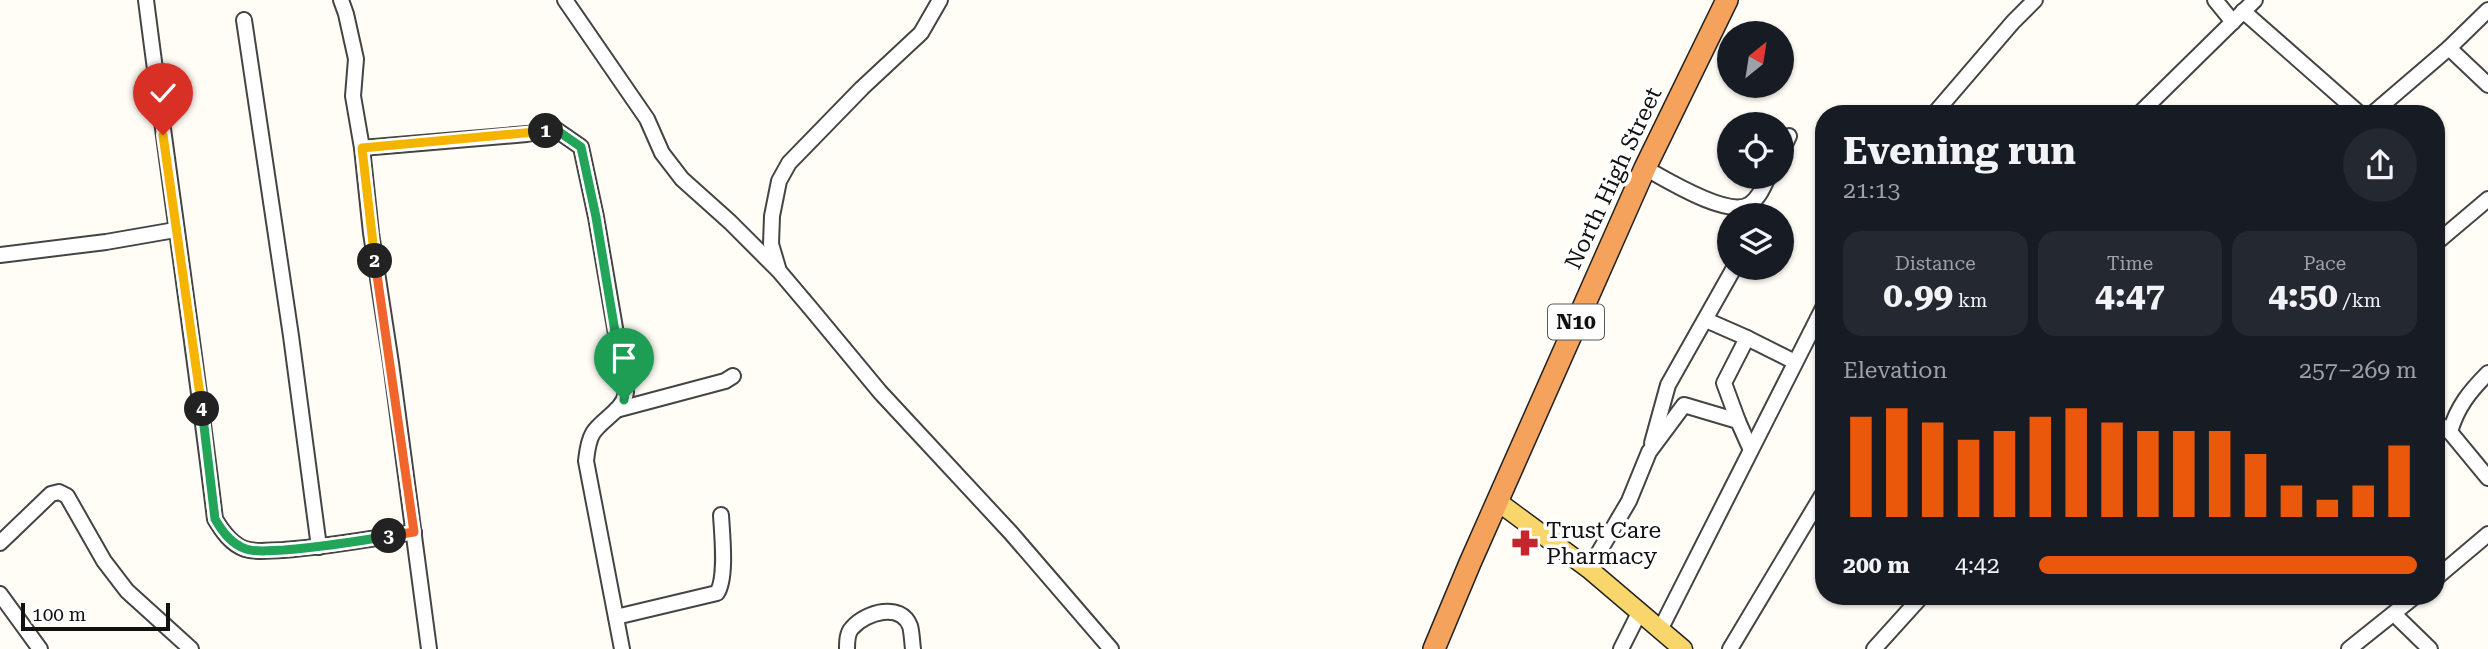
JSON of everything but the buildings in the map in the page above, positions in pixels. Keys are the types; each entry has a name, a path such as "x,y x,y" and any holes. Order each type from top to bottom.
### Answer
{"highway":[{"name":"North High Street","path":"1434,649 1497,500 1645,168 1727,0"}],"main road":[{"path":"1497,500 1589,569 1683,649"}],"street":[{"path":"146,0 175,230 194,341 215,519 224,533 244,548 259,551 319,547 414,532"},
{"path":"341,0 356,59 353,96 429,649"},
{"path":"565,0 647,119 662,153 675,170 779,271 880,391 1011,533 1111,649"},
{"path":"779,271 771,244 772,216 779,181 789,163 862,88 921,33 940,0"},
{"path":"1942,105 2035,0"},
{"path":"2215,0 2233,22"},
{"path":"2148,105 2255,0"},
{"path":"2382,105 2449,48 2488,10"},
{"path":"2244,11 2350,105"},
{"path":"244,20 319,547"},
{"path":"2449,48 2488,85"},
{"path":"362,148 527,134 555,129 581,147 596,217 625,392 624,400 594,432 586,461 622,649"},
{"path":"1645,168 1700,197 1721,203"},
{"path":"2445,235 2488,199"},
{"path":"0,255 106,242 175,230"},
{"path":"1589,569 1629,501 1649,452 1668,386 1728,280"},
{"path":"1706,320 1795,362"},
{"path":"1660,630 1815,323"},
{"path":"1746,338 1724,383 1750,448"},
{"path":"2450,432 2455,414 2471,390 2488,373"},
{"path":"616,410 725,381 733,376"},
{"path":"1649,452 1684,405 1738,421"},
{"path":"2445,428 2488,478"},
{"path":"0,542 51,494 59,492 67,496 104,561 121,584 191,649"},
{"path":"1730,649 1815,507"},
{"path":"616,617 717,593 720,589 721,570 721,515"},
{"path":"2445,570 2488,534"},
{"path":"0,594 40,649"},
{"path":"1874,649 1914,605"},
{"path":"2349,649 2404,605"},
{"path":"847,649 847,639 852,628 869,617 892,611 910,626 913,649"},
{"path":"1621,649 1640,613"},
{"path":"2393,614 2430,649"}],"place":[{"name":"Trust Care Pharmacy","path":"1525,543"}],"route":[{"path":"163,135 175,230 194,341 215,519 224,533 244,548 259,551 319,547 414,532 371,233 362,148 527,134 555,129 581,147 596,217 625,392 624,400"}]}
